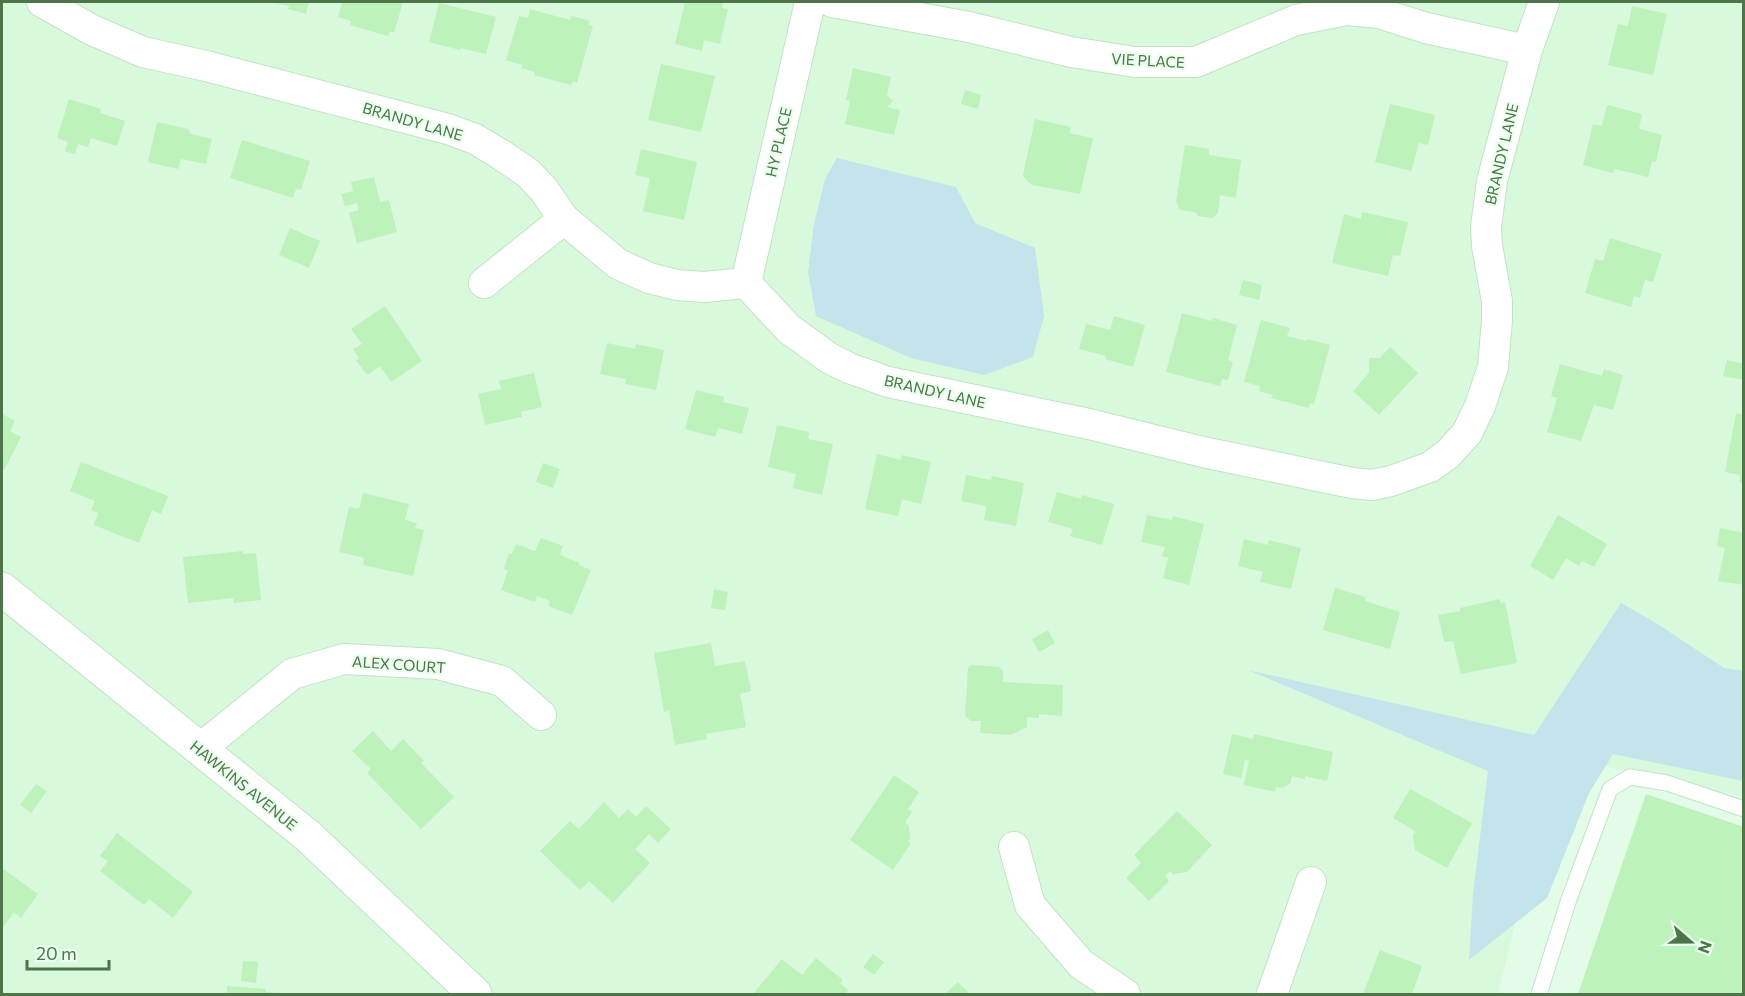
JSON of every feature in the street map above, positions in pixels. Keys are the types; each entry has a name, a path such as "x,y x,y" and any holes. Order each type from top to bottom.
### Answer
{"street":[{"name":"BRANDY LANE","path":"42,2 92,30 143,52 206,66 448,129 475,139 528,173 544,190 564,219 618,264 649,278 677,285 704,287 746,283 789,329 829,358 849,368 888,382 1089,424 1203,452 1352,483 1372,485 1391,481 1430,467 1448,454 1467,433 1480,406 1493,367 1495,350 1497,301 1486,246 1492,180 1527,50 1544,2"},
{"name":"HY PLACE","path":"746,283 810,2"},
{"name":"VIE PLACE","path":"832,2 969,27 1071,52 1135,62 1196,62 1296,20 1347,10 1379,14 1426,28 1527,50"},
{"path":"484,283 564,219"},
{"name":"HAWKINS AVENUE","path":"2,589 308,836 475,994"},
{"name":"ALEX COURT","path":"200,749 292,674 344,659 438,664 502,681 541,715"},
{"path":"1014,847 1030,905 1082,964 1125,994"},
{"path":"1272,994 1311,882"}],"lane":[{"path":"1539,994 1569,899 1610,789 1630,777 1666,783 1743,809"}],"shaded area":[{"path":"2,2 1743,2 1743,797 1556,756 1498,994 2,994"},
{"path":"837,158 956,187 975,223 1035,248 1044,316 1033,357 984,375 911,358 816,316 808,272 814,224 825,179"},
{"path":"1621,603 1724,668 1743,671 1743,781 1613,754 1589,793 1547,898 1469,960 1473,895 1488,771 1248,670 1534,735"}],"building":[{"path":"272,2 309,2 306,14 288,9 289,6"},
{"path":"342,2 403,2 394,33 390,31 388,36 350,25 351,21 338,17"},
{"path":"685,2 723,2 722,8 728,9 720,44 704,40 702,51 675,44"},
{"path":"439,3 496,17 486,54 429,42"},
{"path":"1632,6 1667,14 1653,75 1608,65 1618,24 1628,26"},
{"path":"530,9 570,20 571,16 590,21 588,25 593,26 577,83 573,81 571,85 534,75 535,72 521,68 522,65 506,60 519,16 528,18"},
{"path":"661,64 715,76 701,132 648,120"},
{"path":"853,68 891,77 887,95 893,101 887,107 900,110 894,135 845,124 850,101 846,100"},
{"path":"965,90 981,95 978,109 961,104"},
{"path":"69,99 101,109 100,113 125,121 117,146 91,138 88,147 78,144 75,154 65,151 68,142 57,138"},
{"path":"1390,104 1435,115 1428,145 1419,143 1411,171 1375,162"},
{"path":"1607,105 1642,114 1639,129 1662,135 1656,162 1652,161 1648,177 1614,169 1613,173 1583,165 1593,124 1602,126"},
{"path":"1035,119 1071,127 1069,133 1093,138 1080,194 1033,185 1023,175"},
{"path":"157,122 188,129 191,134 212,139 206,164 181,159 178,169 148,162"},
{"path":"242,140 310,161 301,190 296,189 293,198 230,178"},
{"path":"1185,145 1209,149 1209,155 1241,160 1236,198 1220,195 1218,213 1213,218 1180,210 1176,202"},
{"path":"641,149 697,162 684,220 643,211 650,178 635,175"},
{"path":"374,177 380,202 389,200 397,232 357,243 349,213 359,210 357,203 345,206 341,194 353,191 351,182"},
{"path":"1362,212 1408,222 1400,256 1393,255 1388,276 1332,263 1344,214 1361,219"},
{"path":"290,228 320,241 309,268 279,255"},
{"path":"1610,238 1662,254 1653,282 1645,280 1640,298 1634,296 1631,307 1585,293 1595,259 1603,261"},
{"path":"1243,280 1262,285 1259,300 1239,295"},
{"path":"385,306 422,361 391,382 380,366 367,375 356,360 359,358 353,349 362,344 351,329"},
{"path":"1182,313 1237,325 1228,360 1233,362 1228,380 1222,379 1220,386 1166,372"},
{"path":"1114,316 1145,325 1133,367 1105,359 1106,356 1079,349 1086,324 1110,330"},
{"path":"1261,320 1290,328 1287,336 1330,345 1314,404 1310,403 1309,408 1271,398 1273,395 1259,391 1260,386 1244,382"},
{"path":"607,343 635,349 636,344 664,350 656,390 625,384 626,379 600,374"},
{"path":"1390,347 1418,373 1379,415 1353,391 1369,373 1369,358 1380,358"},
{"path":"1727,360 1744,364 1744,380 1723,376"},
{"path":"1560,364 1602,376 1604,369 1623,375 1613,410 1594,405 1581,441 1547,432 1557,398 1551,396"},
{"path":"534,373 542,407 521,412 522,417 485,425 478,394 501,389 499,381"},
{"path":"696,390 724,397 723,402 749,408 742,434 718,428 715,437 685,429"},
{"path":"1736,413 1744,415 1744,483 1739,482 1740,475 1725,472"},
{"path":"2,414 15,421 10,431 21,437 4,470 2,469"},
{"path":"777,425 809,432 808,439 833,444 822,495 793,488 796,474 768,467"},
{"path":"877,454 901,460 902,455 931,462 921,504 902,499 898,516 865,509"},
{"path":"81,462 168,496 161,514 152,510 139,543 94,525 98,513 91,510 95,501 70,491"},
{"path":"543,463 560,469 553,488 536,482"},
{"path":"966,475 991,480 992,476 1024,483 1016,526 984,520 986,506 961,501"},
{"path":"1057,492 1081,499 1082,495 1114,504 1102,545 1070,536 1073,529 1048,522"},
{"path":"363,493 409,504 405,520 417,523 415,528 424,530 413,576 363,565 364,558 339,552 349,507 359,509"},
{"path":"1147,515 1172,520 1173,516 1204,524 1189,585 1163,578 1168,558 1162,556 1165,547 1141,542"},
{"path":"1558,515 1607,544 1594,567 1582,561 1579,566 1566,558 1553,580 1530,566"},
{"path":"1720,528 1744,533 1744,585 1718,581 1725,548 1717,546"},
{"path":"541,538 563,546 560,555 591,570 572,615 548,606 550,601 537,596 535,602 501,590 508,571 504,569 509,553 512,554 516,544 535,551"},
{"path":"1244,539 1268,545 1269,540 1301,548 1291,589 1260,582 1263,572 1238,566"},
{"path":"243,551 243,554 256,553 261,600 234,603 233,598 188,603 183,557"},
{"path":"1335,588 1366,597 1365,601 1400,612 1390,649 1323,630"},
{"path":"714,589 728,592 725,610 711,608"},
{"path":"1500,599 1501,603 1505,602 1517,663 1461,674 1453,641 1444,642 1438,615"},
{"path":"1048,630 1055,643 1039,652 1032,639"},
{"path":"711,643 715,666 745,661 751,691 740,694 746,727 706,734 707,739 675,745 669,710 664,712 654,653"},
{"path":"971,665 999,667 1003,671 1003,682 1063,685 1062,716 1039,714 1039,718 1027,717 1027,727 1011,735 980,733 981,721 971,721 965,716 968,668"},
{"path":"373,731 391,751 403,739 424,761 421,763 454,797 421,829 367,773 371,769 352,751"},
{"path":"1232,734 1253,739 1254,734 1333,752 1327,781 1305,776 1305,779 1292,776 1290,784 1282,788 1276,787 1275,792 1244,785 1249,761 1245,760 1241,778 1223,774"},
{"path":"894,775 919,792 908,809 912,812 905,822 909,826 910,839 908,841 911,843 893,870 850,840"},
{"path":"36,784 47,791 31,813 20,805"},
{"path":"1410,789 1472,823 1447,868 1415,850 1413,836 1415,831 1393,818"},
{"path":"1646,794 1744,827 1744,994 1578,994"},
{"path":"604,802 619,818 628,809 636,817 646,806 671,829 658,843 649,834 635,849 650,863 613,903 589,881 580,890 540,851 570,821 579,829"},
{"path":"1177,811 1212,845 1187,872 1173,874 1170,871 1165,876 1169,881 1149,901 1126,878 1141,863 1134,855"},
{"path":"117,833 193,892 173,918 149,899 144,905 100,871 108,861 100,856"},
{"path":"2,868 38,894 21,918 14,912 2,929"},
{"path":"1380,950 1422,966 1412,994 1363,994"},
{"path":"873,954 884,962 874,975 863,967"},
{"path":"816,958 843,980 840,983 848,990 845,994 753,994 782,959 802,975"},
{"path":"243,961 258,962 256,983 241,981"},
{"path":"958,982 970,994 945,994"},
{"path":"227,986 266,989 266,992 277,993 227,994"}]}
